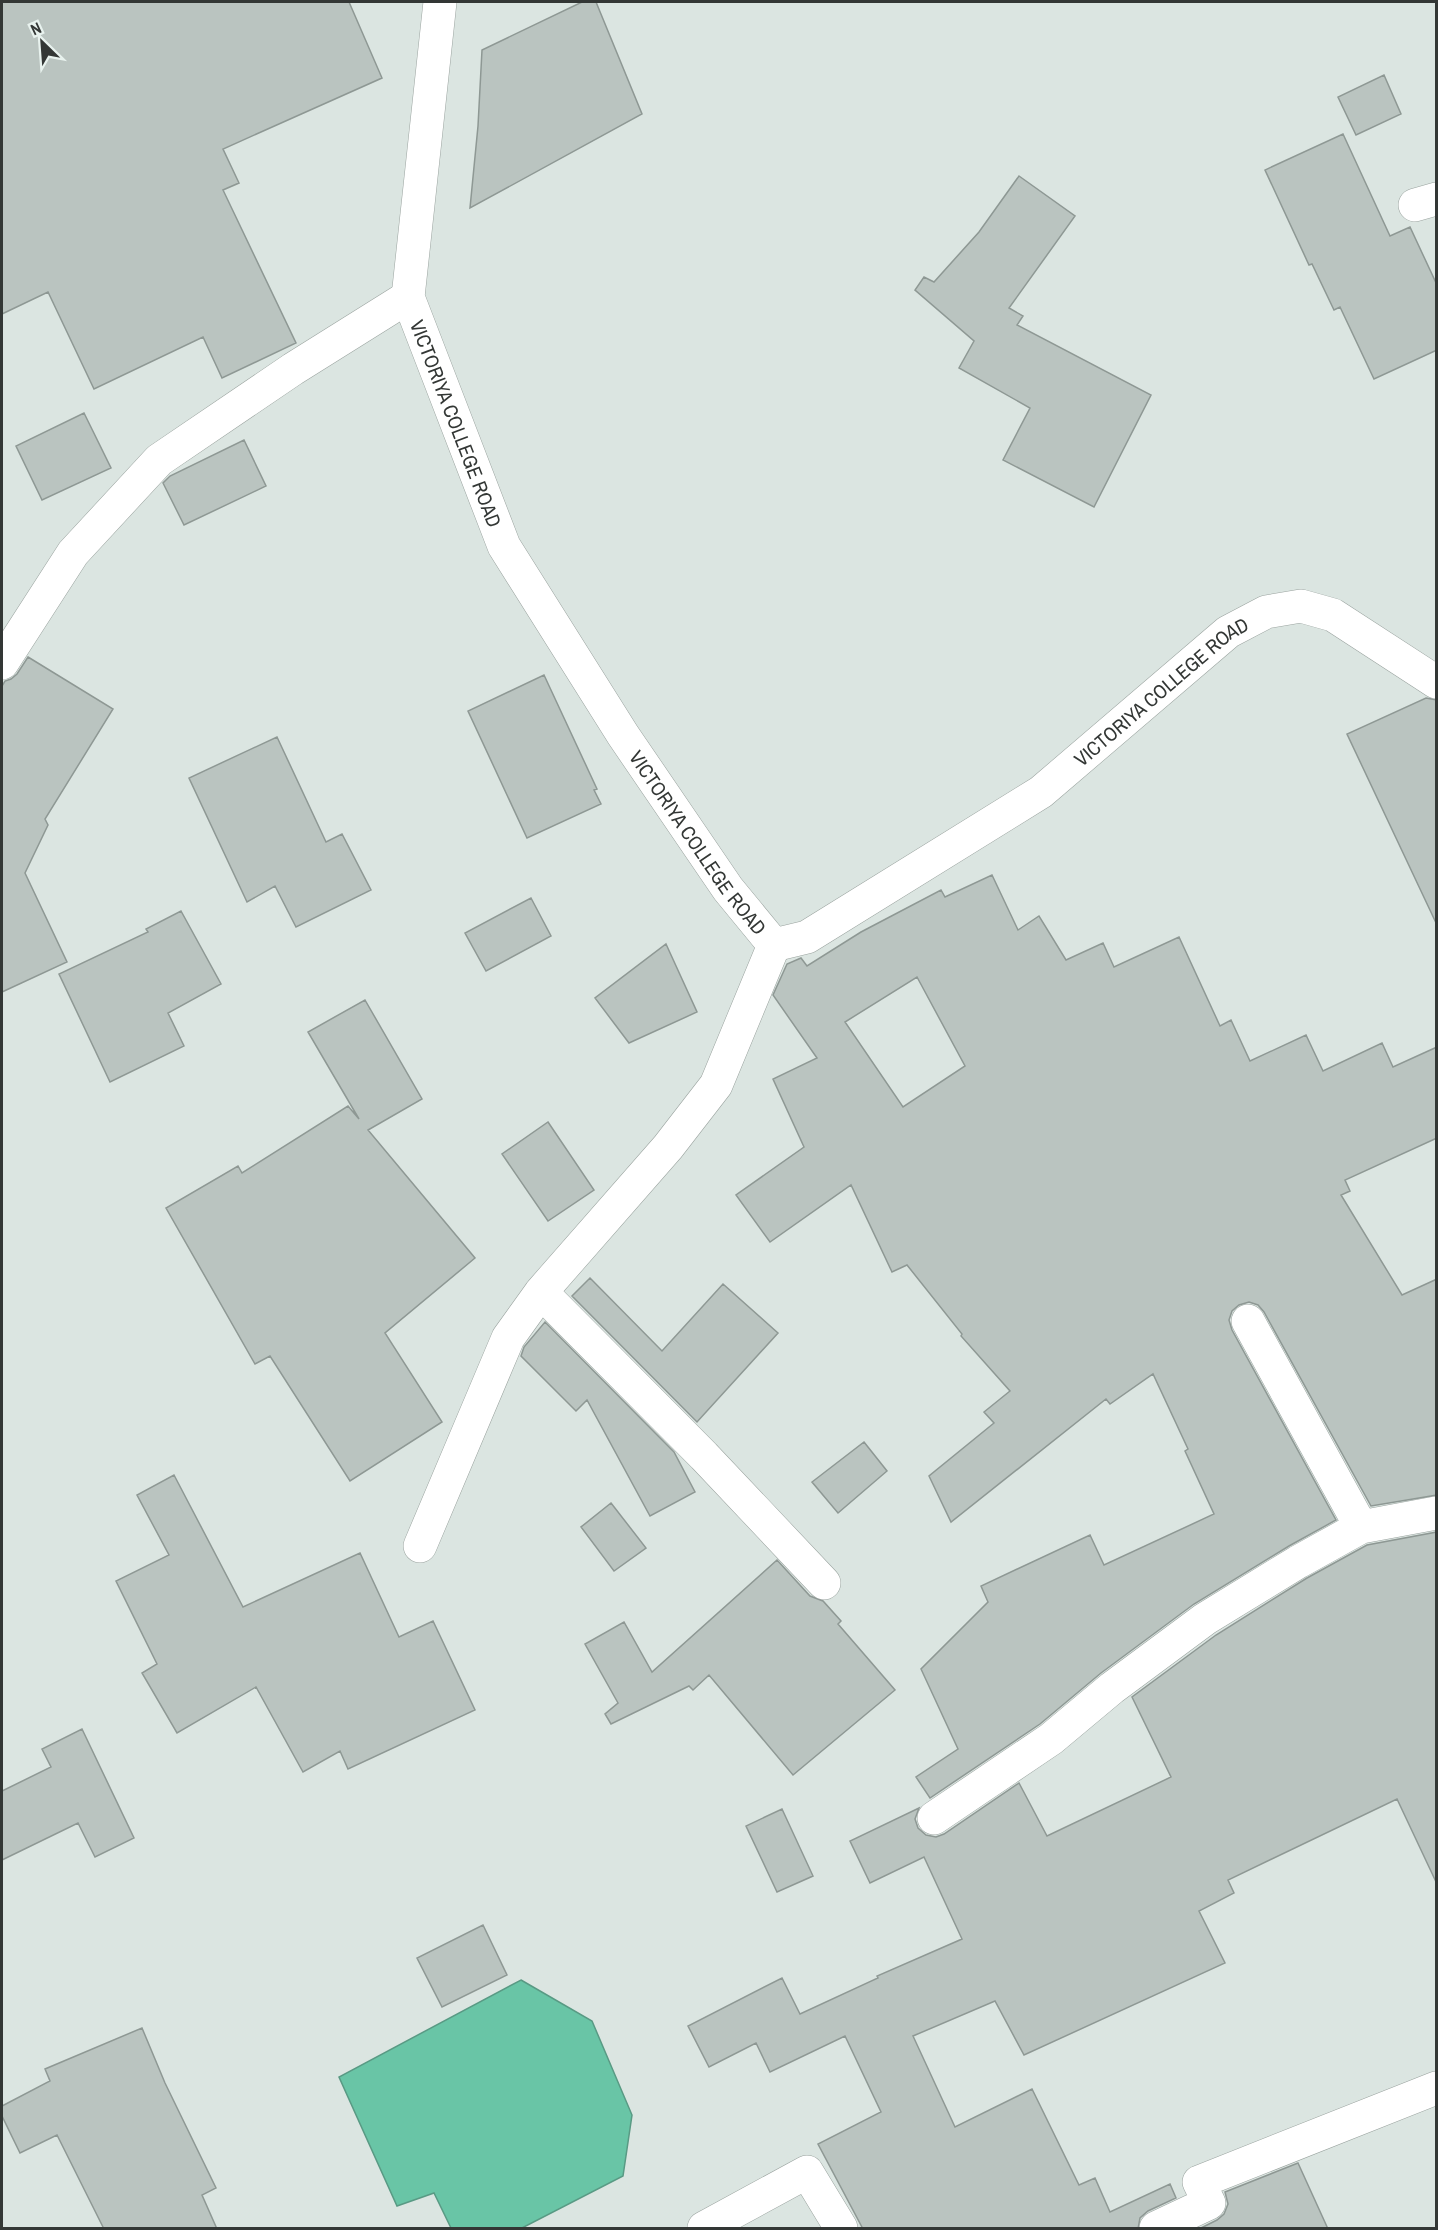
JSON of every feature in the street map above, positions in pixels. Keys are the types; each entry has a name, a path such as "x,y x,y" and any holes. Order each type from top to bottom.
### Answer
{"street":[{"name":"VICTORIYA COLLEGE ROAD","path":"440,2 408,297 504,546 636,754 728,889 774,945 807,937 1041,792 1228,632 1266,612 1301,606 1334,615 1437,682"},
{"path":"2,663 73,553 159,460 293,369 408,297"},
{"path":"420,1546 508,1338 541,1292 668,1147 717,1085 774,945"},
{"path":"541,1292 704,1456 824,1583"},
{"path":"1248,1321 1361,1527"},
{"path":"934,1818 1051,1739 1112,1688 1205,1620 1298,1562 1361,1527 1437,1513"},
{"path":"1156,2229 1209,2203 1199,2182 1437,2088"},
{"path":"704,2229 807,2172 841,2229"}],"shaded area":[{"path":"521,1980 592,2021 632,2115 623,2176 522,2228 451,2228 434,2193 397,2206 339,2077"}],"building":[{"path":"2,2 349,2 382,78 223,149 239,183 223,190 296,343 222,378 203,337 94,389 48,292 2,314"},
{"path":"582,2 596,2 642,114 470,208 482,50"},
{"path":"1384,75 1401,114 1356,135 1338,97"},
{"path":"1343,134 1390,236 1410,227 1437,285 1437,350 1374,379 1340,307 1334,310 1312,264 1309,265 1265,170"},
{"path":"1019,176 1075,216 1009,308 1023,316 1017,325 1151,395 1094,507 1003,460 1030,408 959,368 974,341 915,290 924,277 934,282 979,232"},
{"path":"84,413 111,468 42,500 16,446"},
{"path":"244,440 266,486 184,525 163,483 170,476"},
{"path":"28,657 113,709 45,819 48,825 25,873 67,962 2,992 2,686 5,681 17,674"},
{"path":"544,675 597,789 594,790 601,804 527,838 468,711"},
{"path":"1426,698 1437,700 1437,925 1347,734"},
{"path":"277,737 326,842 342,834 371,890 296,927 275,886 247,902 189,778"},
{"path":"992,875 1018,930 1039,916 1066,960 1103,943 1114,967 1179,937 1220,1026 1231,1020 1250,1061 1306,1035 1323,1071 1382,1043 1393,1067 1437,1047 1437,1138 1345,1180 1350,1191 1341,1195 1402,1295 1437,1279 1437,1495 1371,1506 1264,1312 1258,1305 1249,1302 1239,1305 1232,1311 1229,1320 1232,1330 1336,1520 1194,1604 1101,1673 1040,1724 930,1798 916,1777 958,1749 921,1669 988,1602 981,1586 1090,1535 1104,1565 1214,1514 1185,1451 1188,1449 1153,1374 1110,1404 1106,1399 951,1522 929,1476 994,1423 984,1412 1010,1391 961,1336 962,1334 907,1265 892,1272 851,1185 770,1242 736,1195 804,1147 773,1079 817,1058 773,995 787,964 801,958 807,966 861,932 941,890 945,897","holes":["917,977 965,1066 903,1107 845,1022"]},
{"path":"531,898 551,936 486,971 465,933"},
{"path":"181,911 221,984 168,1013 184,1046 110,1082 59,974 148,932 146,929"},
{"path":"666,944 697,1012 629,1043 595,998"},
{"path":"365,1000 422,1099 368,1130 475,1258 385,1333 442,1422 350,1481 270,1356 255,1364 166,1208 238,1166 242,1173 348,1106 359,1119 308,1032"},
{"path":"548,1122 594,1190 548,1221 502,1154"},
{"path":"590,1278 662,1351 723,1284 778,1333 697,1422 572,1296"},
{"path":"545,1322 674,1452 695,1492 650,1516 587,1400 576,1411 521,1356 524,1347"},
{"path":"864,1442 887,1471 838,1513 812,1482"},
{"path":"174,1475 243,1607 360,1553 399,1637 433,1621 475,1710 348,1769 340,1751 303,1772 256,1687 177,1733 142,1673 157,1664 116,1581 169,1555 137,1495"},
{"path":"611,1503 646,1548 614,1571 581,1527"},
{"path":"1437,1532 1437,1884 1397,1799 1228,1880 1234,1893 1199,1911 1225,1963 1024,2055 995,2001 913,2036 955,2127 1032,2089 1079,2185 1095,2178 1110,2212 1170,2184 1176,2198 1148,2211 1140,2218 1138,2229 863,2229 818,2144 881,2112 845,2036 770,2072 756,2043 709,2067 688,2026 782,1978 800,2014 878,1978 877,1976 962,1939 924,1857 870,1883 850,1841 919,1808 915,1819 918,1828 926,1835 936,1837 944,1834 1019,1783 1047,1836 1171,1777 1132,1697 1216,1635 1307,1578 1367,1545"},
{"path":"777,1560 810,1596 823,1601 841,1621 838,1624 895,1690 793,1775 709,1675 693,1690 689,1686 611,1724 605,1714 618,1703 585,1644 624,1622 652,1672"},
{"path":"82,1729 134,1838 95,1857 78,1823 2,1860 2,1791 51,1767 42,1749"},
{"path":"782,1809 813,1876 777,1892 746,1826"},
{"path":"483,1925 507,1975 442,2007 417,1958"},
{"path":"142,2028 165,2083 216,2188 202,2195 217,2229 104,2229 57,2135 20,2153 2,2116 2,2106 50,2081 45,2069"},
{"path":"1298,2163 1328,2229 1199,2229 1224,2214 1228,2204 1225,2192"}]}
